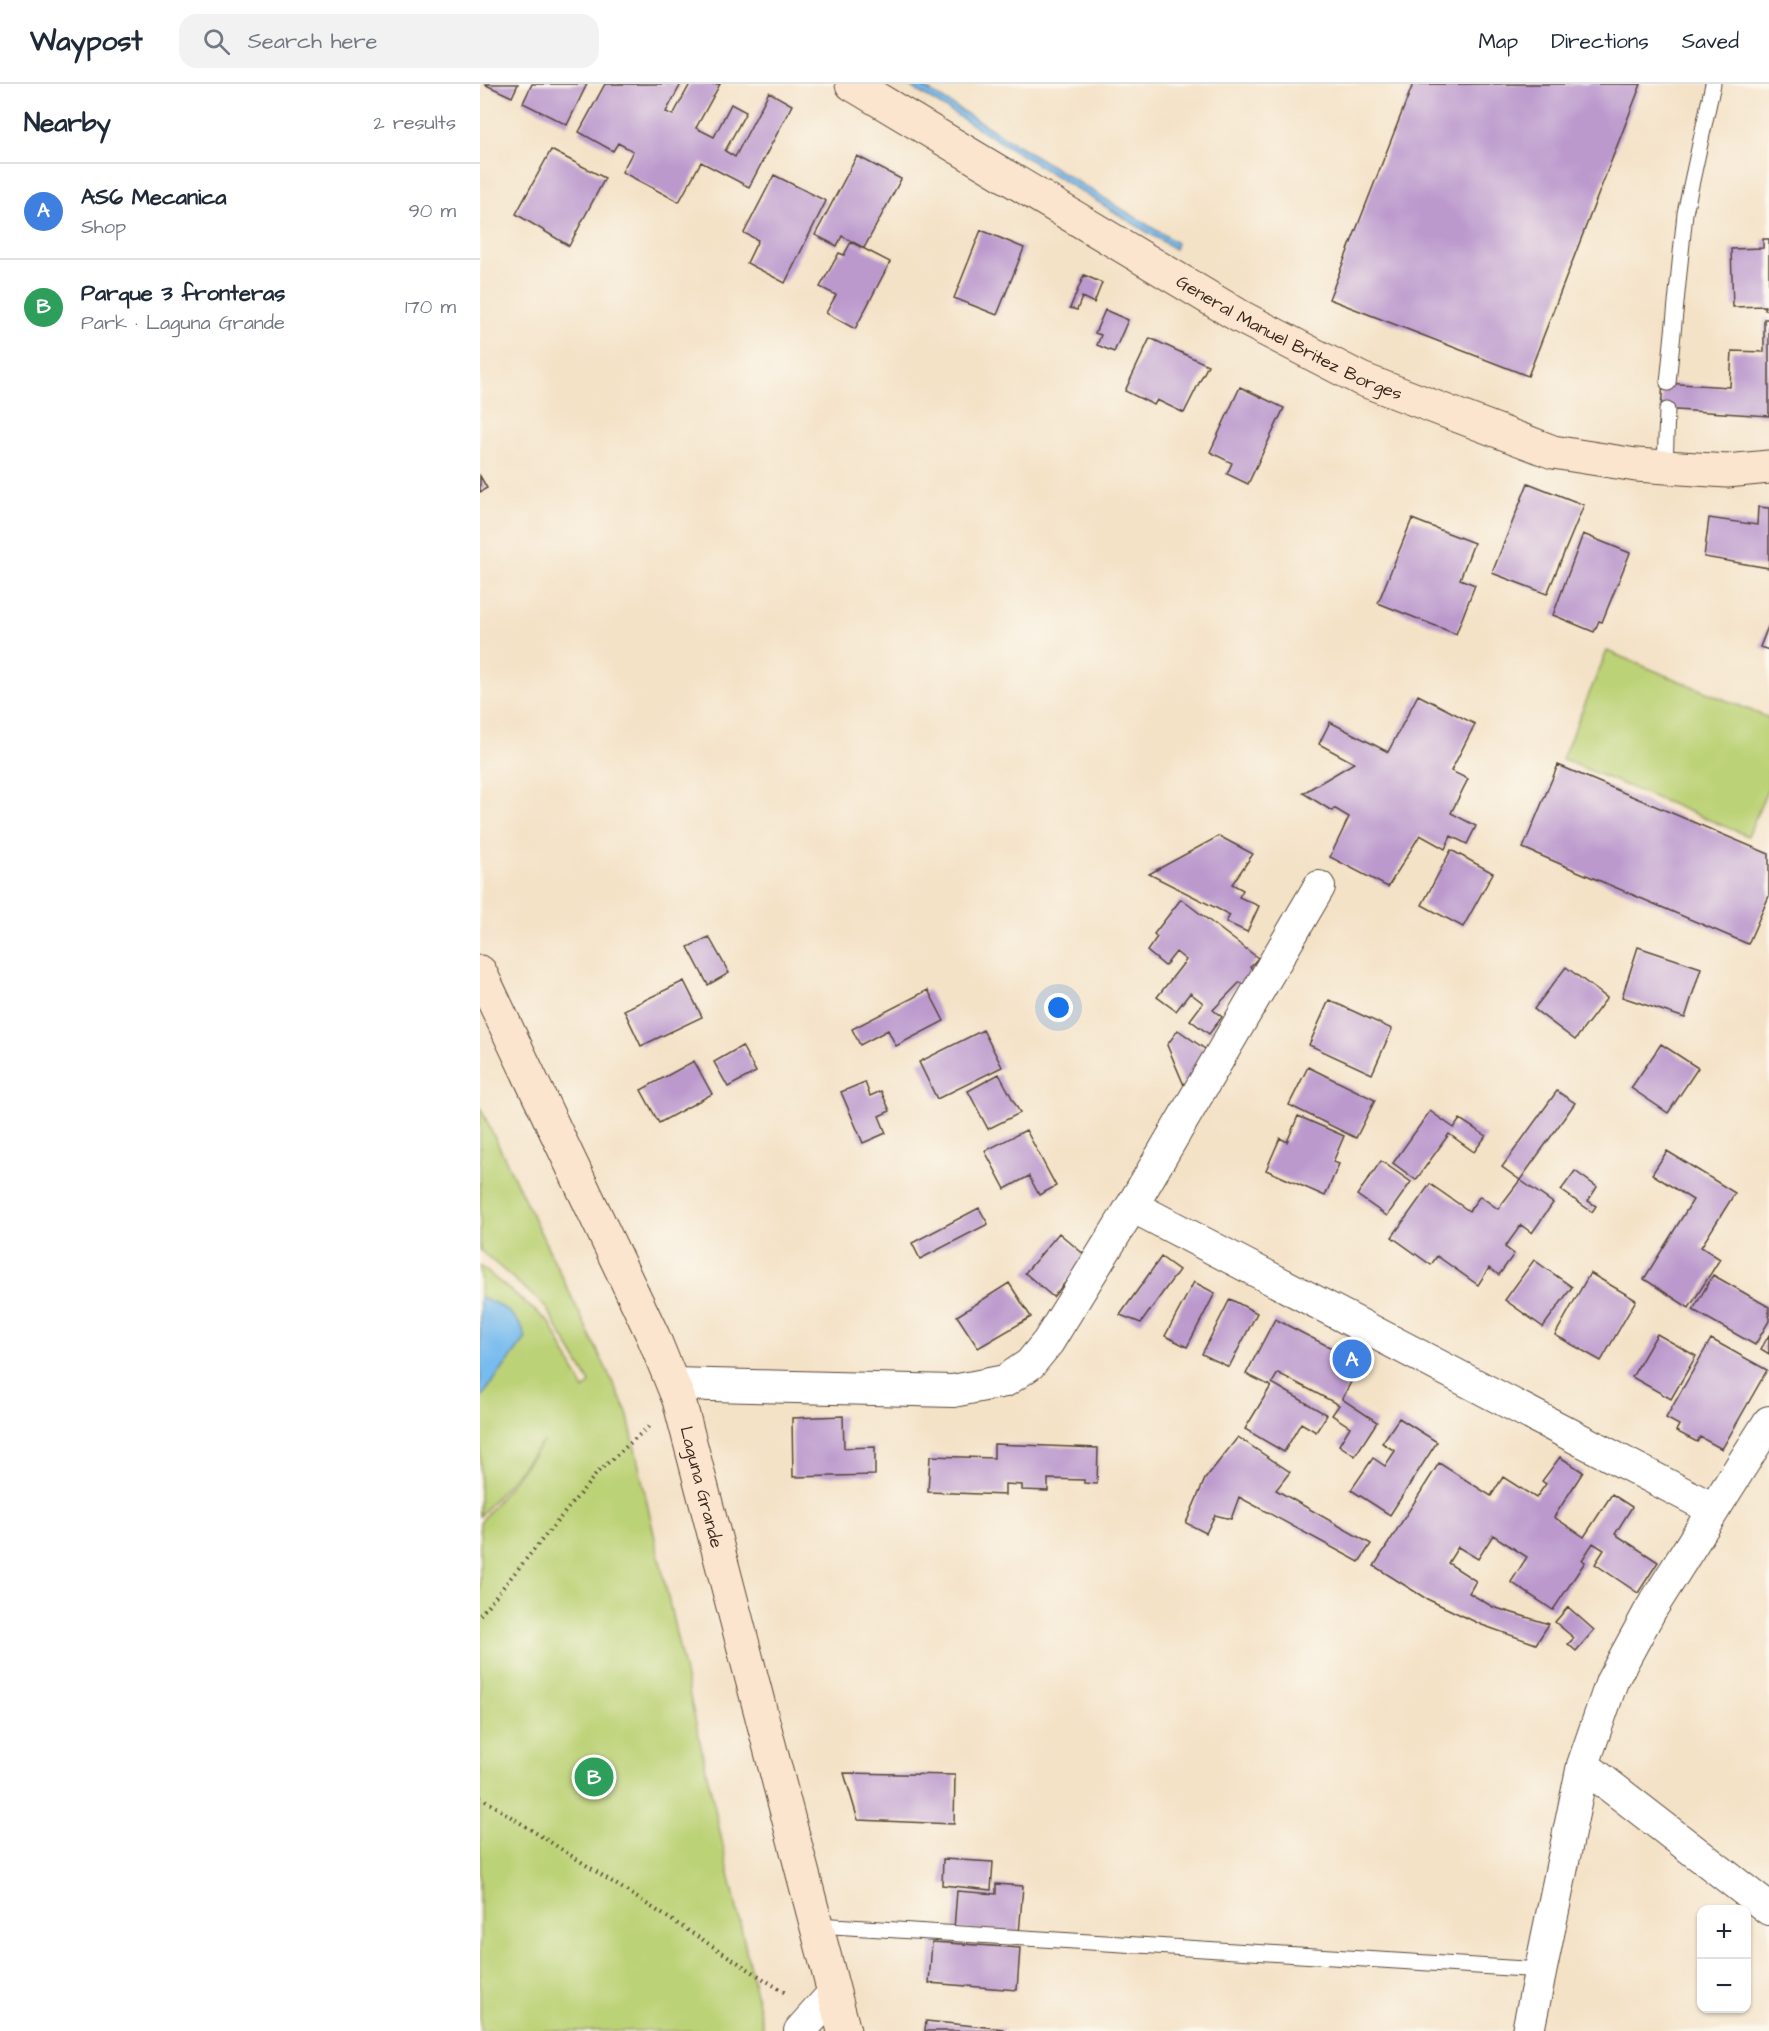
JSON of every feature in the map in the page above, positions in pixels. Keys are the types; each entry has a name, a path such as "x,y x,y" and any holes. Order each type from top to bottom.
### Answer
{"main road":[{"name":"General Manuel Britez Borges","path":"852,84 1241,318 1361,379 1553,452 1665,467 1727,471 1769,467"},
{"name":"Laguna Grande","path":"480,972 653,1336 676,1392 817,1925 817,2012 844,2031"}],"street":[{"path":"676,1392 952,1391 1005,1381 1030,1364 1048,1342 1132,1206 1319,887"},
{"path":"1132,1206 1713,1509"},
{"path":"1528,2031 1583,1765 1612,1682 1651,1609 1769,1422"},
{"path":"1583,1765 1769,1909"}],"lane":[{"path":"1668,383 1685,213 1713,84"},
{"path":"1665,467 1667,410"},
{"path":"817,1925 1540,1970"}],"path":[{"path":"480,1615 598,1472 676,1392"},
{"path":"480,1797 817,2012"}],"green space":[{"path":"1607,651 1769,718 1769,786 1748,836 1562,759"},
{"path":"480,1107 627,1412 764,2031 480,2031 480,1523 544,1441 480,1516 480,1266 550,1323 584,1390 590,1383 545,1306 480,1250"}],"water":[{"path":"906,84 918,84 1177,243 1175,249"},
{"path":"480,1297 509,1312 519,1323 526,1338 480,1399"}],"building":[{"path":"484,84 518,84 512,97"},
{"path":"532,84 587,84 567,125 523,103"},
{"path":"605,84 681,84 666,112 673,115 690,84 720,84 696,128 714,137 731,104 746,112 725,151 735,157 769,92 792,105 749,187 701,162 679,202 622,172 633,151 618,143 613,151 579,132"},
{"path":"1413,84 1641,84 1528,376 1329,299"},
{"path":"551,150 605,178 569,246 516,214"},
{"path":"857,156 901,179 864,248 842,236 837,246 815,235"},
{"path":"774,175 826,201 785,283 747,263 758,240 744,233"},
{"path":"981,230 1024,248 997,315 954,298"},
{"path":"1763,239 1769,239 1769,310 1765,310 1765,306 1733,307 1731,249 1763,248"},
{"path":"851,242 890,262 855,329 826,313 836,295 820,287 839,253 844,255"},
{"path":"1084,275 1102,283 1094,303 1082,297 1077,310 1070,308"},
{"path":"1105,310 1128,320 1114,352 1097,345 1101,335 1095,333"},
{"path":"1764,319 1769,319 1769,416 1661,409 1663,383 1730,387 1732,351 1764,352"},
{"path":"1150,338 1208,365 1184,413 1157,400 1154,405 1125,391"},
{"path":"1240,387 1284,408 1248,484 1227,474 1232,463 1210,452"},
{"path":"480,476 487,488 480,492"},
{"path":"1528,483 1584,505 1547,594 1492,573"},
{"path":"1758,507 1769,508 1769,568 1704,557 1709,518 1757,525"},
{"path":"1412,519 1474,543 1460,579 1475,585 1456,634 1378,603"},
{"path":"1583,534 1630,553 1602,622 1599,621 1594,632 1553,615"},
{"path":"1769,624 1769,650 1760,647"},
{"path":"1418,695 1475,724 1451,771 1468,779 1451,813 1476,826 1467,844 1451,836 1445,849 1420,835 1388,887 1330,857 1349,817 1334,808 1332,811 1303,793 1354,763 1319,744 1330,722 1388,752"},
{"path":"1558,765 1769,854 1769,896 1748,944 1523,848"},
{"path":"1219,836 1253,854 1232,884 1243,890 1239,897 1259,906 1247,932 1226,922 1230,915 1149,874"},
{"path":"1451,850 1493,873 1463,927 1422,905"},
{"path":"1181,899 1258,958 1250,967 1258,974 1247,988 1240,982 1213,1010 1222,1017 1209,1034 1190,1020 1203,1003 1190,993 1176,1011 1157,997 1186,960 1176,952 1165,966 1147,951 1157,937 1154,934"},
{"path":"709,937 729,973 708,985 688,947"},
{"path":"1638,947 1701,968 1685,1018 1622,997"},
{"path":"1566,967 1607,998 1575,1040 1534,1009"},
{"path":"684,981 702,1017 641,1046 624,1010"},
{"path":"928,990 944,1021 896,1046 888,1030 860,1045 852,1029"},
{"path":"1329,1000 1392,1029 1372,1074 1309,1045"},
{"path":"983,1030 1002,1067 937,1099 919,1062"},
{"path":"1178,1030 1212,1054 1186,1090 1167,1045"},
{"path":"1661,1044 1698,1068 1668,1113 1631,1088"},
{"path":"742,1046 756,1072 728,1087 714,1062"},
{"path":"694,1061 712,1094 659,1123 641,1090"},
{"path":"1308,1067 1375,1100 1356,1138 1289,1105"},
{"path":"999,1074 1020,1113 988,1129 968,1091"},
{"path":"865,1082 870,1096 881,1091 890,1111 879,1116 886,1133 863,1143 841,1092"},
{"path":"1557,1091 1575,1103 1520,1180 1502,1167"},
{"path":"1430,1111 1454,1128 1460,1119 1486,1136 1474,1152 1449,1134 1416,1180 1393,1163"},
{"path":"1298,1116 1344,1136 1333,1162 1339,1164 1325,1196 1266,1170 1280,1138 1287,1142"},
{"path":"1026,1130 1056,1186 1039,1195 1029,1176 1005,1189 985,1151"},
{"path":"1667,1151 1735,1193 1701,1247 1720,1259 1689,1308 1644,1279 1693,1200 1652,1174"},
{"path":"1381,1161 1411,1182 1387,1216 1357,1195"},
{"path":"1575,1171 1597,1187 1588,1201 1596,1206 1592,1212 1561,1190"},
{"path":"1520,1180 1553,1203 1532,1233 1521,1225 1505,1247 1514,1254 1499,1275 1489,1268 1478,1285 1437,1256 1431,1265 1392,1237 1430,1184 1469,1211 1480,1196 1498,1209"},
{"path":"979,1208 988,1224 920,1259 912,1243"},
{"path":"1059,1233 1087,1257 1053,1297 1025,1273"},
{"path":"1161,1257 1179,1270 1141,1323 1120,1315"},
{"path":"1534,1260 1572,1287 1543,1327 1505,1300"},
{"path":"1590,1273 1636,1300 1601,1361 1555,1335"},
{"path":"1713,1275 1769,1307 1769,1321 1755,1345 1693,1310"},
{"path":"1194,1282 1215,1293 1187,1347 1165,1336"},
{"path":"1009,1283 1031,1317 978,1348 957,1316"},
{"path":"1230,1299 1257,1313 1229,1367 1202,1354"},
{"path":"1275,1319 1361,1363 1342,1399 1377,1422 1355,1456 1339,1445 1350,1427 1332,1415 1339,1405 1278,1373 1272,1383 1327,1415 1316,1432 1301,1423 1284,1452 1245,1429 1271,1386 1246,1374"},
{"path":"1657,1334 1696,1356 1671,1399 1632,1377"},
{"path":"1769,1335 1769,1354 1761,1349"},
{"path":"1711,1339 1767,1370 1722,1449 1700,1437 1697,1442 1676,1431 1679,1425 1666,1418"},
{"path":"843,1416 844,1448 875,1447 875,1475 793,1477 792,1418"},
{"path":"1399,1418 1437,1442 1390,1515 1351,1490 1373,1458 1385,1466 1395,1451 1382,1443"},
{"path":"1238,1437 1290,1472 1276,1490 1371,1544 1359,1562 1239,1497 1231,1519 1215,1515 1206,1533 1186,1523 1205,1479"},
{"path":"994,1444 1098,1448 1097,1484 1084,1483 1084,1480 1048,1479 1048,1491 1022,1490 1022,1485 1005,1484 1005,1495 928,1492 930,1456 994,1458"},
{"path":"1560,1457 1583,1472 1554,1517 1584,1537 1612,1494 1632,1507 1615,1534 1658,1562 1638,1593 1595,1564 1604,1550 1593,1543 1582,1560 1585,1562 1553,1610 1511,1582 1527,1557 1493,1535 1478,1559 1458,1547 1448,1563 1476,1581 1469,1593 1493,1607 1549,1624 1536,1644 1482,1625 1425,1598 1374,1566 1439,1463 1491,1496 1503,1477 1536,1498 1546,1484 1542,1481"},
{"path":"1568,1607 1594,1630 1576,1651 1568,1644 1574,1638 1555,1622"},
{"path":"844,1773 955,1775 954,1824 858,1820"},
{"path":"943,1859 993,1862 991,1890 942,1885"},
{"path":"996,1884 1023,1886 1019,1934 954,1929 957,1891 996,1894"},
{"path":"932,1942 1020,1948 1017,1990 929,1983"},
{"path":"926,2021 1004,2029 1004,2031 925,2031"}],"place":[{"name":"AS6 Mecanica","path":"1352,1359"},
{"name":"Parque 3 fronteras","path":"594,1777"}]}
